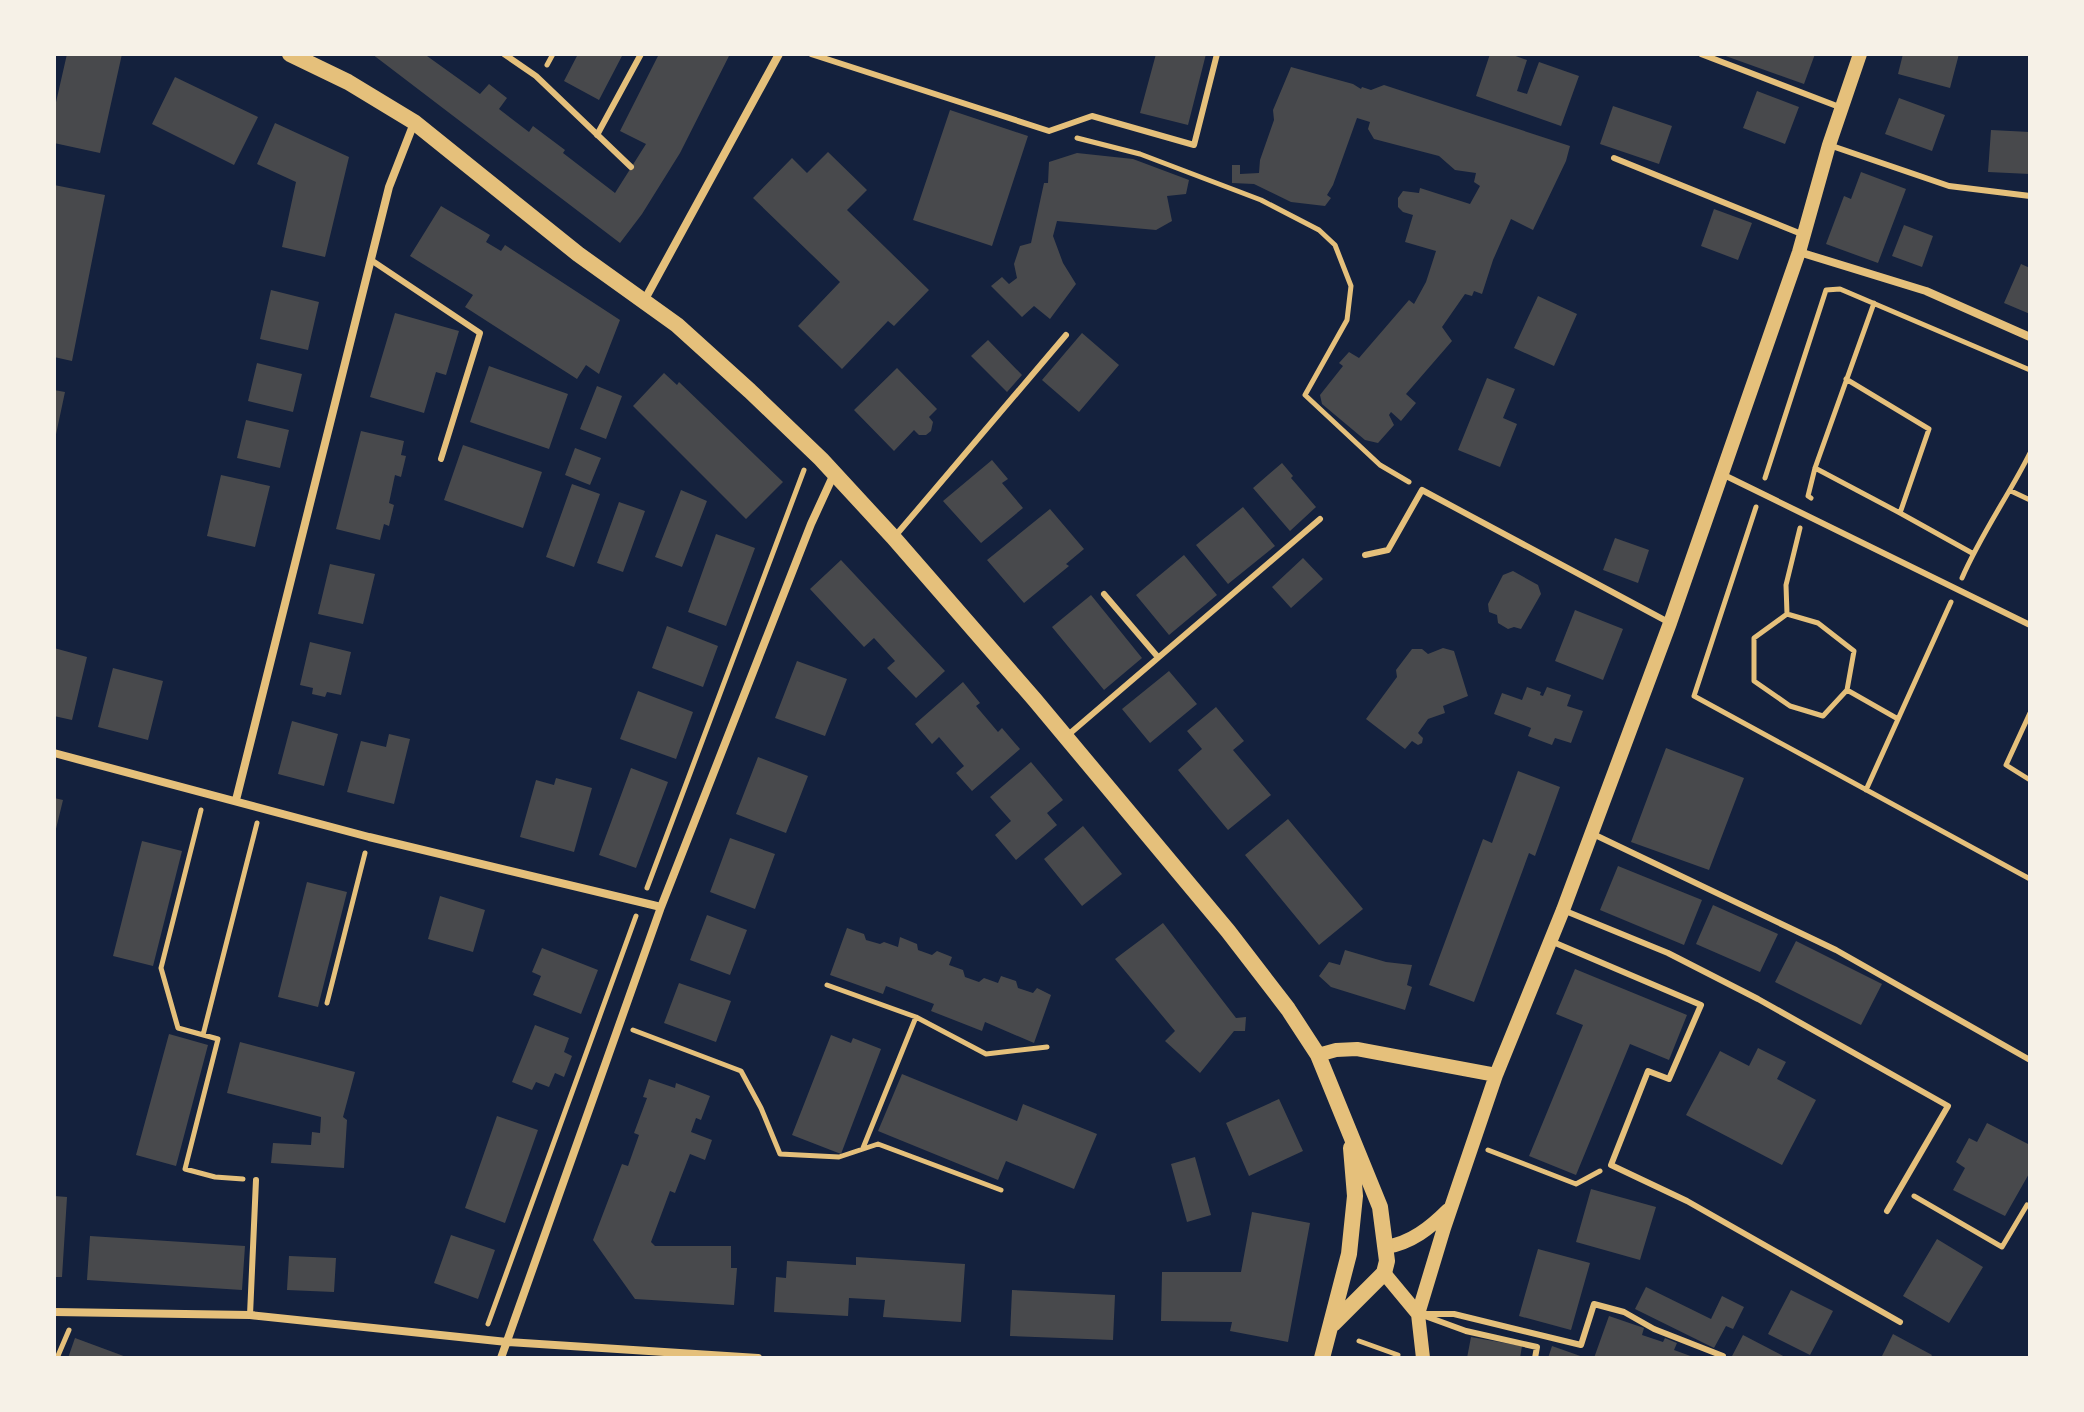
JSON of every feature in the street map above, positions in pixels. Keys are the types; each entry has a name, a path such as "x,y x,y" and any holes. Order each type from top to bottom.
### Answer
{"main road":[{"path":"290,54 319,60 414,122 567,245 695,340 835,473 893,537 1066,737 1251,959 1318,1055 1380,1207 1387,1261 1384,1273 1333,1324"},
{"path":"1322,1358 1349,1254 1355,1196 1350,1133"}],"street":[{"path":"644,301 779,54"},
{"path":"1423,1358 1418,1314 1472,1144 1670,623 1799,252 1829,145 1860,54"},
{"path":"236,800 389,187 414,122"},
{"path":"1799,252 1926,291 2030,337"},
{"path":"501,1358 661,907 811,524 835,473"},
{"path":"54,753 369,837 661,907"},
{"path":"1318,1055 1357,1049 1496,1075"},
{"path":"1386,1247 1402,1245 1435,1224 1451,1207"},
{"path":"1384,1273 1418,1314"},
{"path":"54,1312 250,1315 507,1342 758,1358"}],"lane":[{"path":"504,54 536,76 631,167"},
{"path":"597,135 641,54"},
{"path":"811,54 1049,131 1092,116 1194,145 1217,54"},
{"path":"1701,54 1842,108"},
{"path":"1829,145 1949,186 2030,196"},
{"path":"1614,158 1804,235"},
{"path":"371,260 480,333 441,459"},
{"path":"893,537 1066,335"},
{"path":"1720,474 2030,625"},
{"path":"1365,555 1388,550 1422,490 1670,623"},
{"path":"1066,737 1320,519"},
{"path":"1104,594 1157,656"},
{"path":"1592,834 1836,950 2030,1060"},
{"path":"1563,910 1668,953 1758,999 1948,1106 1887,1211"},
{"path":"1550,941 1701,1005 1669,1079 1648,1071 1611,1165 1687,1201 1900,1322"},
{"path":"250,1315 256,1180"},
{"path":"1418,1314 1454,1314 1581,1345 1594,1304 1624,1312 1654,1329 1723,1356"},
{"path":"1418,1314 1466,1331 1537,1347 1535,1358"}],"path":[{"path":"1049,131 1140,154 1261,200 1319,230 1335,245 1351,286 1347,320 1305,395 1380,465 1422,490"},
{"path":"1825,278 1826,290 1694,696 2030,879"},
{"path":"1826,290 1840,289 2030,370"},
{"path":"1808,496 1815,468 1874,303"},
{"path":"1846,379 1929,429 1900,513"},
{"path":"1866,790 1972,553 2011,491 2030,453"},
{"path":"1815,468 1972,553"},
{"path":"2011,491 2030,500"},
{"path":"1787,614 1786,585 1800,527"},
{"path":"1787,614 1818,623 1854,651 1847,690 1823,716 1790,706 1754,681 1754,638 1787,614"},
{"path":"1847,690 1898,719"},
{"path":"2030,713 2006,765 2030,780"},
{"path":"205,793 161,968 178,1028 218,1039 185,1169 215,1177 256,1180"},
{"path":"203,1035 262,807"},
{"path":"327,1003 369,837"},
{"path":"827,985 916,1017 986,1054 1047,1047"},
{"path":"863,1149 916,1017"},
{"path":"621,1025 741,1071 780,1154 839,1157 878,1144 1001,1190"},
{"path":"1472,1144 1576,1184 1611,1165"},
{"path":"1900,1187 2002,1247 2027,1205 2030,1207"},
{"path":"57,1358 76,1312"},
{"path":"1359,1341 1398,1355"}],"building":[{"path":"67,54 122,54 100,153 54,143 54,111"},
{"path":"372,54 429,54 427,56 480,94 489,84 507,98 499,109 529,132 533,126 615,193 646,144 620,131 659,54 730,54 680,153 620,243"},
{"path":"578,54 623,54 599,100 564,81"},
{"path":"1156,54 1206,54 1188,125 1140,113"},
{"path":"1490,54 1510,54 1527,60 1517,91 1527,94 1539,62 1579,76 1561,126 1476,96"},
{"path":"1720,54 1815,54 1804,84"},
{"path":"1903,54 1959,54 1950,88 1898,74"},
{"path":"1291,67 1361,89 1371,90 1384,85 1570,146 1533,230 1511,219 1482,294 1474,291 1472,296 1465,294 1442,327 1452,341 1406,394 1416,403 1401,421 1391,412 1389,415 1394,425 1378,443 1365,440 1322,404 1320,395 1343,366 1339,363 1349,352 1359,358 1409,300 1414,304 1426,282 1436,251 1405,242 1413,215 1398,207 1398,198 1403,191 1419,193 1420,188 1470,204 1480,186 1474,182 1476,173 1455,170 1439,156 1374,139 1368,129 1370,122 1357,118 1327,195 1331,198 1325,206 1291,202 1254,184 1232,183 1232,165 1240,165 1240,174 1259,173 1260,160 1274,120 1273,110"},
{"path":"175,77 258,117 234,165 152,124"},
{"path":"1757,91 1799,107 1785,144 1743,128"},
{"path":"1899,98 1945,115 1932,151 1885,134"},
{"path":"1613,106 1672,126 1659,164 1600,144"},
{"path":"950,110 1028,136 992,246 913,220"},
{"path":"275,123 349,157 325,257 282,247 296,182 257,164"},
{"path":"1991,130 2030,132 2030,174 1988,172"},
{"path":"828,152 867,190 847,210 929,290 894,326 888,321 842,369 798,326 840,282 753,198 792,158 807,173"},
{"path":"1077,153 1133,159 1189,180 1186,194 1167,196 1172,221 1156,230 1057,221 1053,236 1063,263 1076,284 1050,319 1034,306 1022,317 991,286 1002,277 1009,284 1017,278 1014,264 1020,246 1031,243 1044,183 1048,183 1049,162"},
{"path":"1861,172 1906,189 1878,263 1826,244 1844,196 1851,199"},
{"path":"54,185 105,195 72,361 54,357"},
{"path":"441,206 490,235 486,242 501,251 505,245 620,320 599,374 586,365 577,379 465,307 473,295 410,256"},
{"path":"1714,209 1752,223 1738,260 1701,246"},
{"path":"1904,225 1933,236 1922,267 1892,256"},
{"path":"2021,264 2030,268 2030,314 2004,303"},
{"path":"271,290 319,302 308,350 260,339"},
{"path":"1538,296 1577,314 1554,366 1514,348"},
{"path":"395,313 459,331 446,375 436,372 424,413 370,397"},
{"path":"1082,333 1119,365 1079,412 1042,380"},
{"path":"988,340 1022,375 1007,392 971,356"},
{"path":"257,363 302,374 293,412 248,401"},
{"path":"489,366 568,394 549,449 470,422"},
{"path":"897,368 937,409 929,417 933,422 931,431 919,435 914,430 894,451 854,410"},
{"path":"664,373 677,385 679,382 783,482 746,519 633,406"},
{"path":"1487,378 1515,389 1503,418 1517,424 1500,467 1458,450"},
{"path":"597,386 622,396 606,439 580,429"},
{"path":"54,390 65,392 55,439 54,439"},
{"path":"246,420 289,430 280,468 237,458"},
{"path":"361,431 404,441 401,455 406,456 401,477 395,475 389,503 394,505 389,526 384,524 380,540 336,529"},
{"path":"463,445 542,472 523,528 444,500"},
{"path":"575,448 601,458 590,485 565,475"},
{"path":"992,460 1008,479 1002,483 1023,508 981,543 943,501"},
{"path":"1282,463 1316,507 1290,531 1253,488"},
{"path":"221,475 270,486 255,547 207,536"},
{"path":"572,484 600,494 574,567 546,557"},
{"path":"681,490 707,501 682,567 655,557"},
{"path":"619,502 645,511 623,572 597,563"},
{"path":"1243,507 1275,546 1228,584 1196,545"},
{"path":"1050,509 1084,549 1066,564 1069,566 1024,603 987,560"},
{"path":"716,534 755,548 726,626 688,612"},
{"path":"1615,538 1649,550 1638,583 1603,570"},
{"path":"1184,555 1217,595 1169,635 1136,595"},
{"path":"1303,558 1323,579 1291,608 1272,587"},
{"path":"841,560 945,671 916,698 887,668 895,661 874,638 864,647 810,589"},
{"path":"330,564 375,574 363,624 318,614"},
{"path":"1513,571 1538,585 1541,594 1521,629 1508,629 1498,623 1497,615 1489,612 1488,604 1503,575"},
{"path":"1091,595 1142,658 1104,690 1052,627"},
{"path":"1575,610 1623,629 1603,680 1555,661"},
{"path":"667,626 718,646 703,687 652,668"},
{"path":"310,642 351,652 341,695 327,692 325,697 312,694 313,688 300,685"},
{"path":"54,648 87,657 72,720 54,716"},
{"path":"1443,648 1454,651 1468,696 1443,706 1445,713 1428,719 1418,733 1423,738 1422,743 1418,745 1412,741 1405,749 1366,719 1397,677 1396,670 1412,649 1422,649 1428,654"},
{"path":"797,661 847,679 825,736 775,718"},
{"path":"113,668 163,681 148,740 98,727"},
{"path":"1169,671 1197,704 1150,743 1122,709"},
{"path":"963,682 980,703 976,706 998,732 1002,728 1020,749 972,791 956,773 964,766 939,737 932,744 915,724"},
{"path":"1527,687 1541,692 1543,696 1547,687 1571,695 1567,706 1583,711 1571,743 1555,738 1552,745 1528,736 1531,728 1494,714 1502,693 1522,700"},
{"path":"638,691 693,712 676,759 620,739"},
{"path":"1216,707 1244,741 1233,750 1271,795 1228,830 1178,770 1202,749 1187,731"},
{"path":"292,721 338,734 324,786 278,774"},
{"path":"389,734 410,739 394,804 347,792 361,741 386,747"},
{"path":"1666,748 1744,778 1709,870 1631,842"},
{"path":"758,757 808,776 786,833 736,814"},
{"path":"1031,762 1063,800 1047,813 1057,825 1016,860 995,835 1011,821 990,797"},
{"path":"631,768 668,782 636,868 599,855"},
{"path":"1518,771 1560,787 1535,856 1529,853 1474,1002 1429,985 1483,839 1492,843"},
{"path":"556,778 592,788 574,852 520,837 536,780 554,785"},
{"path":"54,798 63,800 55,833 54,833"},
{"path":"1288,819 1363,909 1319,945 1245,855"},
{"path":"1083,826 1122,874 1082,906 1044,859"},
{"path":"730,838 775,854 755,909 710,892"},
{"path":"142,841 182,851 153,966 113,956"},
{"path":"1618,866 1702,900 1684,945 1600,910"},
{"path":"307,882 347,892 318,1007 278,997"},
{"path":"440,896 485,910 473,952 428,939"},
{"path":"1713,905 1778,934 1760,972 1696,944"},
{"path":"707,915 747,930 730,975 690,960"},
{"path":"1163,923 1236,1018 1246,1017 1245,1031 1234,1031 1200,1073 1165,1041 1175,1031 1115,959"},
{"path":"847,928 864,934 866,940 880,944 884,942 898,947 900,937 917,944 918,950 932,955 937,951 952,957 949,965 963,970 965,977 979,982 984,978 998,983 1001,976 1016,981 1018,988 1033,993 1037,988 1051,995 1034,1043 985,1022 982,1031 931,1011 934,1004 886,986 883,994 830,975"},
{"path":"1796,941 1882,984 1861,1025 1775,982"},
{"path":"542,948 598,970 581,1014 533,995 541,976 532,972"},
{"path":"1345,950 1386,962 1412,965 1407,985 1412,987 1405,1010 1331,987 1319,976 1329,962 1340,965"},
{"path":"1575,969 1687,1015 1669,1060 1630,1044 1576,1175 1529,1156 1583,1025 1556,1014"},
{"path":"679,983 731,1001 716,1042 664,1023"},
{"path":"535,1025 569,1038 564,1052 572,1056 564,1077 555,1073 549,1087 536,1082 532,1090 512,1082"},
{"path":"169,1034 208,1045 176,1166 136,1155"},
{"path":"831,1035 851,1043 853,1038 881,1049 841,1154 792,1135"},
{"path":"240,1042 355,1072 343,1117 347,1120 344,1168 271,1163 273,1143 311,1145 312,1132 320,1133 321,1117 227,1093"},
{"path":"1758,1048 1786,1062 1777,1079 1816,1100 1782,1165 1686,1115 1720,1051 1749,1066"},
{"path":"902,1074 1017,1121 1023,1104 1097,1134 1074,1189 1006,1161 998,1180 878,1131"},
{"path":"649,1079 675,1088 676,1083 710,1096 701,1120 696,1118 691,1132 712,1140 705,1160 690,1154 675,1193 670,1191 651,1242 655,1246 731,1246 731,1268 737,1268 734,1305 635,1299 593,1240 622,1164 628,1166 639,1135 634,1133 647,1098 643,1097"},
{"path":"1279,1099 1303,1151 1249,1176 1226,1123"},
{"path":"497,1116 538,1130 505,1223 465,1208"},
{"path":"1987,1123 2030,1145 2030,1172 2005,1216 1953,1190 1965,1168 1956,1162 1969,1138 1977,1142"},
{"path":"1195,1157 1211,1215 1187,1222 1171,1164"},
{"path":"1591,1189 1656,1207 1640,1260 1576,1242"},
{"path":"54,1196 67,1197 62,1277 54,1277"},
{"path":"1252,1212 1310,1223 1288,1342 1230,1331 1232,1322 1161,1321 1162,1272 1241,1272"},
{"path":"451,1235 495,1250 478,1299 434,1283"},
{"path":"90,1236 245,1246 242,1290 87,1280"},
{"path":"1937,1239 1983,1267 1949,1323 1903,1296"},
{"path":"1538,1249 1590,1263 1571,1330 1519,1316"},
{"path":"289,1256 336,1258 334,1292 287,1290"},
{"path":"856,1257 965,1264 961,1322 883,1317 885,1300 849,1298 848,1316 774,1312 776,1277 786,1278 787,1261 856,1265"},
{"path":"1646,1287 1711,1319 1722,1296 1744,1307 1733,1329 1726,1326 1714,1348 1635,1309"},
{"path":"1012,1290 1115,1295 1113,1340 1010,1336"},
{"path":"1791,1290 1833,1311 1810,1355 1768,1334"},
{"path":"1609,1316 1644,1328 1642,1335 1677,1343 1674,1350 1696,1358 1594,1358"},
{"path":"1893,1334 1932,1355 1930,1358 1881,1358"},
{"path":"1743,1335 1787,1358 1731,1358"},
{"path":"1471,1337 1522,1346 1520,1358 1467,1358"},
{"path":"75,1338 129,1358 68,1358"},
{"path":"1552,1346 1586,1358 1548,1358"}]}
